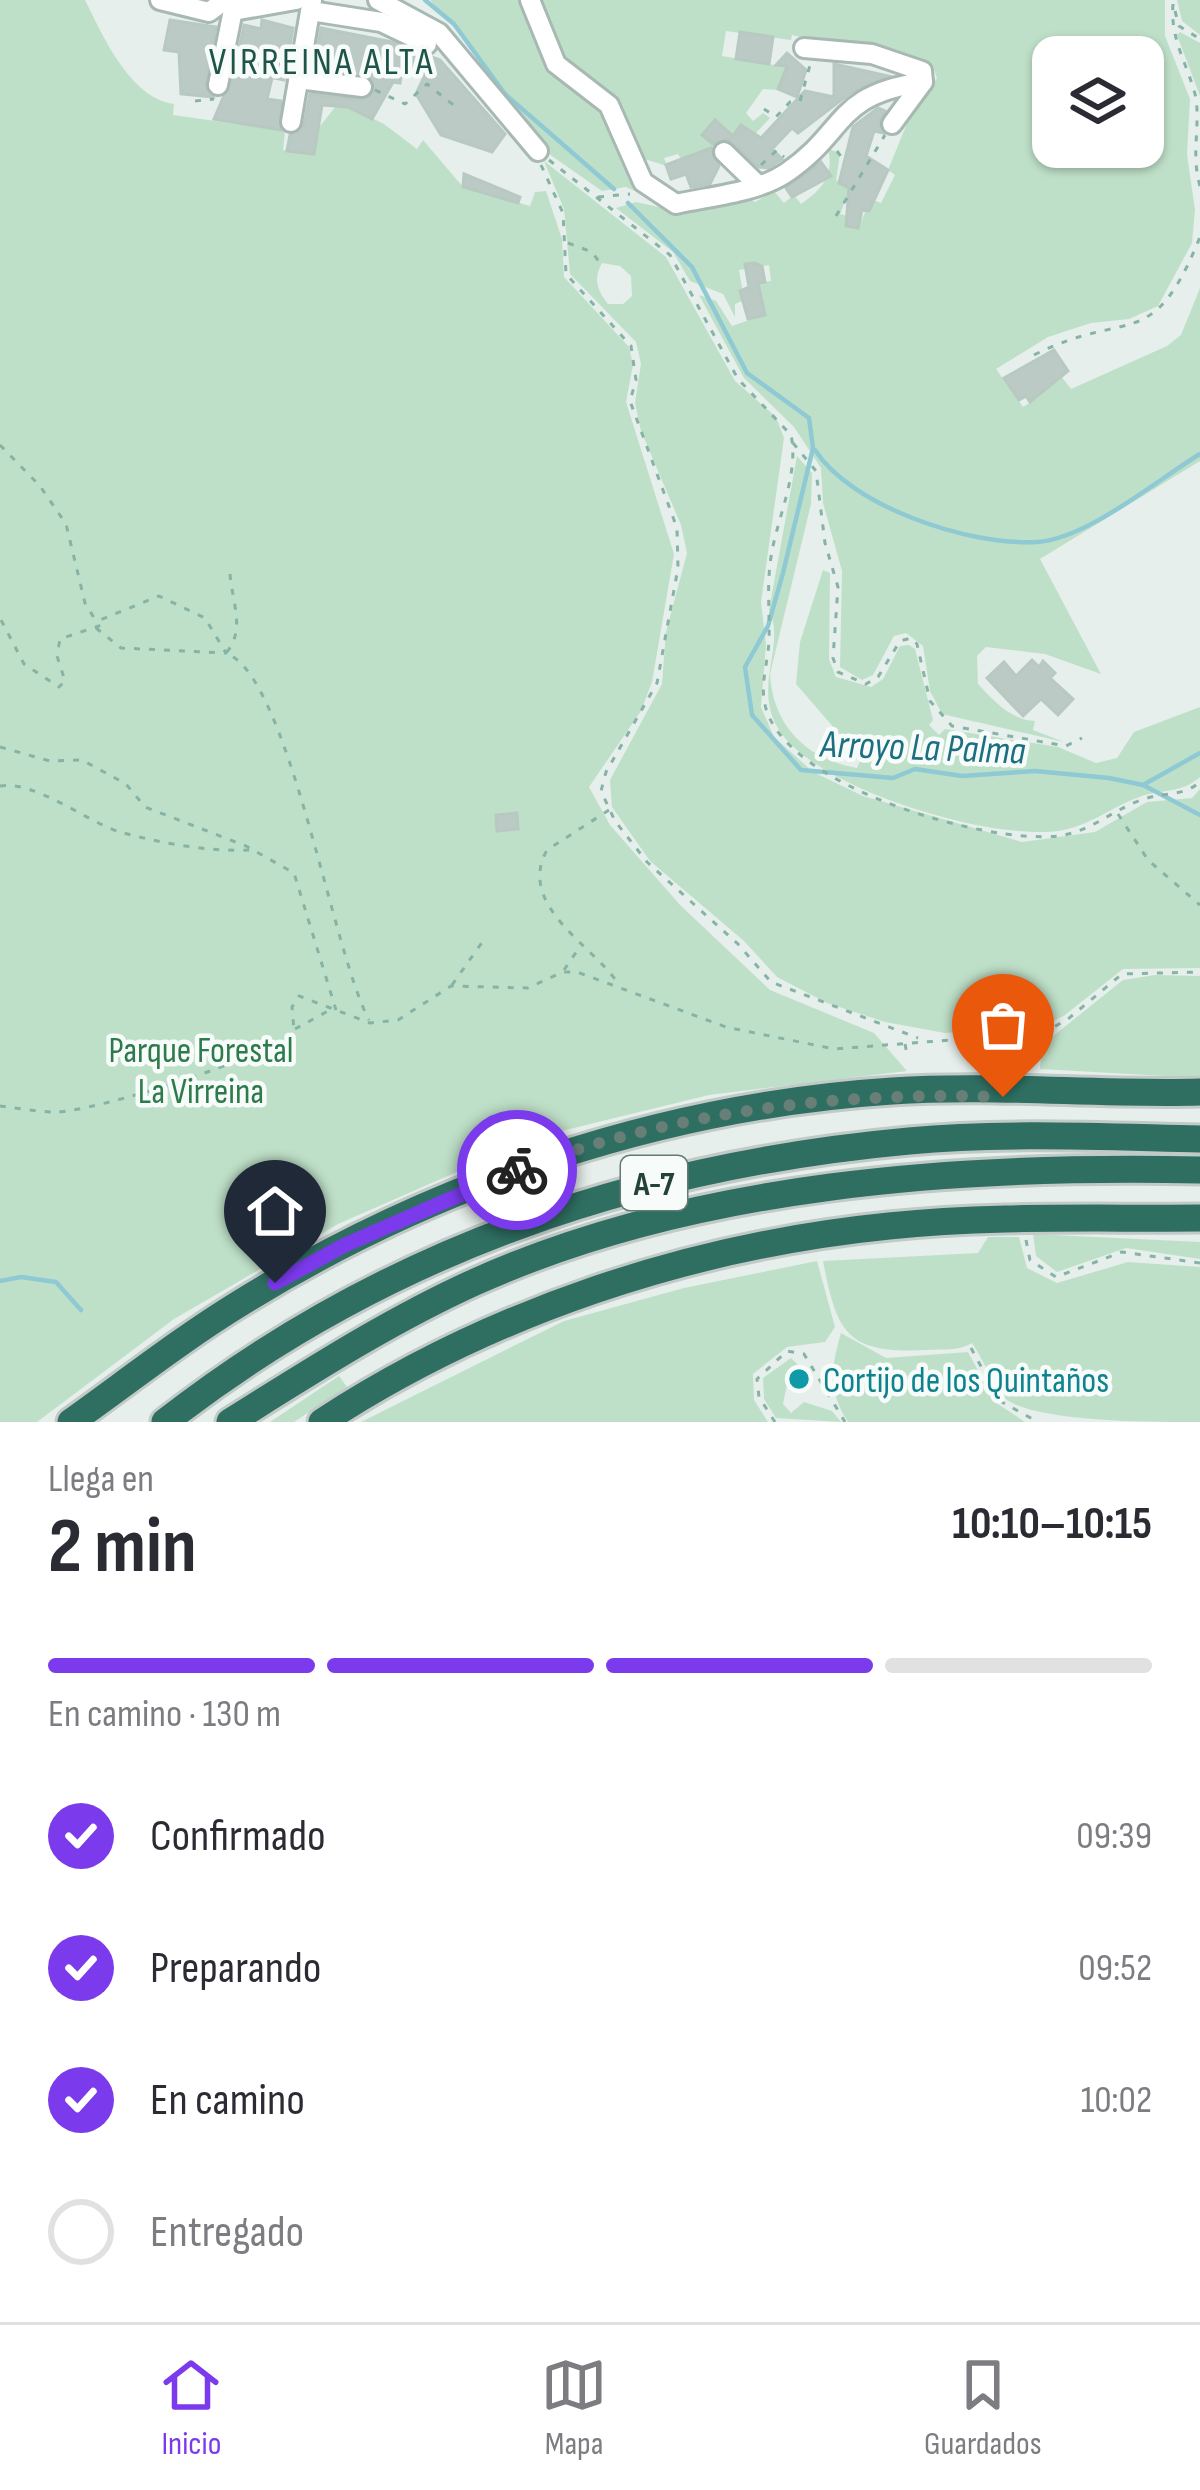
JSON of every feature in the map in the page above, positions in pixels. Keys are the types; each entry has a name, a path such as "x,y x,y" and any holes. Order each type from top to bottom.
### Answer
{"highway":[{"path":"71,1422 241,1302 345,1245 460,1191 562,1153 662,1126 799,1102 962,1088 1200,1092"},
{"path":"799,1102 962,1096 1200,1107"},
{"name":"A-7","path":"165,1422 328,1314 456,1247 565,1206 712,1169 915,1140 1200,1139"},
{"name":"A-7","path":"230,1422 346,1348 477,1281 576,1246 748,1202 931,1176 1083,1168 1200,1170"},
{"path":"1012,1174 1200,1189"},
{"path":"322,1422 387,1383 522,1317 739,1249 939,1222 1200,1218"}],"street":[{"path":"378,0 439,33 538,151"},
{"path":"530,0 549,54 609,105 643,182 676,204 783,175 814,151 847,107 923,82"},
{"path":"166,4 209,12 231,4 351,8 428,44"},
{"path":"216,92 231,4"},
{"path":"291,122 306,4"},
{"path":"804,48 872,54 922,71 923,82 892,124"},
{"path":"298,80 362,87"},
{"path":"724,152 754,182"}],"path":[{"path":"1173,2 1180,26 1200,39"},
{"path":"1173,2 1171,32 1196,98 1194,163 1200,186"},
{"path":"764,109 776,116 790,102 800,101 812,68 802,56 804,48"},
{"path":"362,87 405,104 427,84 456,107"},
{"path":"195,101 213,103 216,92"},
{"path":"836,216 892,124"},
{"path":"754,182 777,150 782,154"},
{"path":"538,151 562,213 566,274 631,346 636,380 630,400 677,528 679,551 657,683 606,772 602,791 610,810 647,862 738,944 771,982 920,1039"},
{"path":"538,151 670,255 738,379 774,411 816,471 825,542 838,587 832,658 838,672 866,684 878,677 900,640 910,638 917,644 930,701 952,726 1066,746 1082,738"},
{"path":"1034,355 1069,338 1136,324 1164,310 1200,237"},
{"path":"566,243 592,252 600,263"},
{"path":"793,443 765,602 769,644 765,705 779,733 814,770 866,793 995,834 1062,836 1142,800 1189,793 1200,782"},
{"path":"0,445 40,486 66,524 86,603 98,621 96,628"},
{"path":"226,653 233,644 238,611 230,574"},
{"path":"98,621 159,596 205,618 226,653"},
{"path":"0,618 24,664 59,687 65,681 57,656 60,639 96,628"},
{"path":"96,628 121,648 226,653 238,658 278,722 338,940 370,1023"},
{"path":"0,747 50,761 82,760 126,784 146,807 251,850 298,878 304,915 338,1014"},
{"path":"0,786 11,784 61,801 118,831 212,850 251,850"},
{"path":"610,810 560,838 542,859 547,898 580,948 618,984"},
{"path":"1117,813 1148,860 1200,905"},
{"path":"294,1030 294,998 370,1023 398,1020 452,986 483,941"},
{"path":"452,986 528,988 563,972 580,948"},
{"path":"563,972 618,984 726,1027 807,1044 870,1050 920,1039 1016,1035 1028,1042"},
{"path":"1028,1042 1068,1019 1123,974 1200,972"},
{"path":"0,1106 59,1112 240,1062 330,1010"},
{"path":"904,1042 907,1054"},
{"path":"1028,1042 1029,1069"},
{"path":"1026,1239 1030,1260 1056,1277 1122,1252 1200,1263"},
{"path":"971,1348 1000,1401 1038,1422"},
{"path":"775,1422 759,1397 757,1379 787,1351 804,1354 845,1422"}],"green space":[{"name":"Parque Forestal La Virreina","path":"0,0 85,0 131,78 158,99 174,104 173,115 285,131 283,150 313,154 317,130 347,92 353,95 347,104 351,108 384,124 417,149 423,140 463,187 530,206 535,192 546,191 562,239 564,277 629,347 633,365 626,402 674,554 652,682 641,711 589,787 610,825 680,905 770,990 874,1033 907,1071 709,1095 537,1137 338,1224 174,1319 37,1422 0,1422"},
{"path":"430,0 524,0 544,57 604,108 627,168 659,202 626,187 602,191 539,147 480,67 484,61"},
{"path":"535,0 1165,0 1165,36 1190,99 1187,154 1195,210 1192,243 1158,306 1129,319 1091,323 1048,337 996,369 1023,407 1039,397 1035,390 1061,376 1071,389 1167,346 1181,335 1200,288 1200,461 1040,559 1101,674 1045,654 986,647 977,656 978,684 990,697 1011,714 1035,721 1033,730 1064,742 942,714 930,691 923,646 906,633 894,636 873,675 862,680 840,667 842,571 823,503 821,468 794,427 744,378 699,295 716,301 732,326 764,315 760,291 751,291 748,284 771,281 769,265 739,270 744,300 735,304 735,317 723,294 690,281 673,252 616,208 636,202 677,211 746,196 755,202 774,191 784,203 794,195 801,204 825,181 828,149 840,153 836,181 854,179 840,214 848,216 847,226 858,228 871,199 881,203 895,175 888,170 910,116 937,78 934,70 792,35 791,40 726,31 722,56 786,67 778,90 763,89 746,113 753,121 763,113 770,118 755,134 741,125 725,147 728,132 714,120 703,135 717,147 698,161 695,154 664,158 667,166 632,155 616,103 557,58"},
{"path":"1177,0 1200,0 1200,35 1182,21"},
{"path":"1180,32 1200,43 1200,96 1177,35"},
{"path":"235,48 275,57 271,77 228,69"},
{"path":"544,161 666,257 735,381 776,417 784,438 761,602 766,644 761,707 774,737 813,772 863,796 1022,842 1095,832 1147,802 1192,798 1200,789 1200,968 1123,969 1065,1015 1029,1033 1018,1027 945,1033 885,1022 827,1003 777,977 744,941 650,861 612,807 610,780 662,684 666,632 687,553 681,525 641,431 635,403 641,364 636,342 570,274 564,209","holes":["602,263 620,266 631,276 632,296 623,304 608,304 598,284 599,269"]},
{"path":"797,456 812,473 811,504 770,674 778,710 808,748 857,768 861,759 796,684 800,642 823,570 830,573 829,659 836,677 871,687 883,679 900,646 909,645 915,649 933,720 929,725 939,735 945,729 1058,747 1096,763 1117,758 1134,732 1200,707 1200,777 1180,788 1131,800 1070,828 1028,832 909,807 832,774 802,754 772,717 768,684 774,638 769,610"},
{"path":"1200,976 1200,1078 1040,1069 1042,1045 1123,980"},
{"path":"1033,1234 1200,1242 1200,1259 1126,1248 1057,1272 1036,1256"},
{"path":"988,1237 1019,1237 1027,1268 1057,1283 1128,1262 1200,1267 1200,1422 1098,1419 1023,1407 1002,1394 972,1343 945,1349 879,1348 863,1343 841,1322 823,1261 978,1253"},
{"path":"817,1261 835,1327 825,1342 787,1347 753,1374 754,1400 768,1422 361,1422 564,1321 684,1288"},
{"path":"841,1333 886,1358 968,1352 995,1402 1025,1422 848,1422 833,1379"},
{"path":"791,1358 802,1369 789,1374 783,1404 791,1413 804,1402 832,1411 841,1422 776,1418 764,1399 763,1378"},
{"path":"339,1376 347,1387 294,1422 270,1422"}],"building":[{"path":"170,20 216,27 205,84 213,97 181,94 179,52 164,50"},
{"path":"262,20 293,28 284,80 270,77 277,51 239,49 244,25 261,29"},
{"path":"321,28 392,42 440,60 505,134 492,152 441,135 416,94 426,73 403,65 400,83 393,82 372,119 348,107 322,105 314,154 287,151 290,135 304,125 310,94 362,100 375,90 365,74 314,67"},
{"path":"740,32 773,37 769,64 736,59"},
{"path":"787,53 806,70 797,97 778,89 787,66 776,65"},
{"path":"834,64 888,76 849,94 798,133 792,128 772,149 782,159 768,168 759,167 728,139 713,144 702,135 715,120 733,136 741,125 761,138 805,91 834,97"},
{"path":"235,70 272,78 267,99 281,101 281,130 214,119"},
{"path":"878,108 885,111 879,124 883,133 874,131 866,156 888,170 869,211 862,210 858,228 846,226 849,188 839,183 853,127"},
{"path":"711,148 719,166 710,184 691,187 686,174 671,179 666,165"},
{"path":"821,162 831,176 792,197 786,188"},
{"path":"464,174 520,197 518,203 463,187"},
{"path":"745,264 762,266 765,282 758,283 765,315 748,319 740,291 749,287"},
{"path":"1054,350 1068,371 1030,402 1026,396 1019,400 1004,378"},
{"path":"1032,660 1039,667 1043,661 1055,673 1050,678 1073,699 1058,715 1041,699 1023,716 987,678 1004,662 1016,676"},
{"path":"517,813 518,829 497,831 496,815"}],"waterway":[{"name":"Arroyo La Palma","path":"425,0 454,24 505,94 614,189"},
{"name":"Arroyo La Palma","path":"628,203 692,267 747,373 809,418 813,448 783,573 768,626 745,667 752,715 801,770 893,778 915,769 962,776 1035,771 1109,778 1143,785 1200,815"},
{"path":"815,450 855,489 914,518 978,537 1037,542 1099,520 1200,454"},
{"path":"1143,785 1200,753"},
{"path":"0,1281 21,1277 56,1282 81,1310"}],"way so far":[{"path":"517,1170 662,1126 765,1106 1003,1097"}],"place":[{"name":"Cortijo de los Quintaños","path":"799,1379"}],"district":[{"name":"VIRREINA ALTA","path":"322,60"}],"route":[{"path":"275,1283 460,1191 517,1170"}]}
